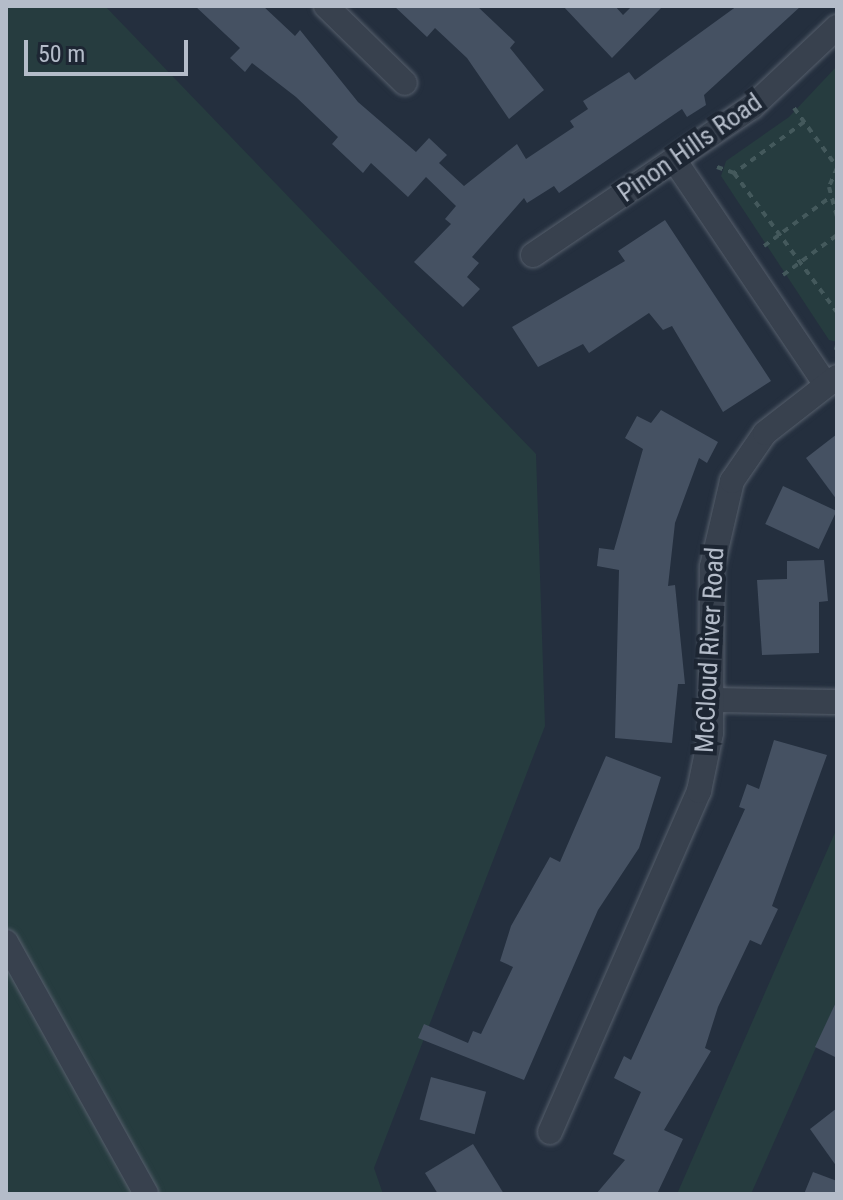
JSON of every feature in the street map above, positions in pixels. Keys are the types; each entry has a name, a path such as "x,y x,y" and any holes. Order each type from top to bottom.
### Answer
{"street":[{"path":"326,6 405,83"},
{"name":"Pinon Hills Road","path":"533,255 752,107 837,27"},
{"path":"675,161 832,381"},
{"name":"McCloud River Road","path":"550,1132 699,791 711,700 712,567 726,495 765,433 832,381"},
{"path":"711,700 837,702"},
{"path":"6,942 146,1194"}],"path":[{"path":"794,108 837,167 829,198 837,216"},
{"path":"734,173 804,122"},
{"path":"717,167 734,173 837,312"},
{"path":"764,246 829,198"},
{"path":"783,275 837,235"}],"green space":[{"path":"6,6 105,6 536,454 545,726 374,1168 383,1194 6,1194"},
{"path":"837,66 837,342 829,340 721,176 726,161 789,117"},
{"path":"837,828 837,1000 751,1194 677,1194"}],"building":[{"path":"195,6 263,6 295,36 300,30 358,102 416,152 429,138 447,155 439,163 464,186 517,144 526,159 574,127 570,121 588,109 583,101 629,72 635,80 737,6 801,6 704,95 706,105 687,117 682,109 559,193 554,186 527,203 524,198 472,257 479,263 467,277 480,289 463,307 414,262 451,224 445,219 456,206 426,177 408,197 371,163 363,173 332,144 338,137 296,97 252,63 245,72 230,58 240,48"},
{"path":"394,6 477,6 515,42 510,48 544,90 509,119 467,58 435,28 427,37"},
{"path":"563,6 615,6 623,15 632,6 663,6 612,58"},
{"path":"665,220 771,381 723,412 672,326 663,330 649,313 589,353 583,344 538,367 512,327 625,261 618,251"},
{"path":"661,410 718,442 707,463 699,458 675,523 668,586 675,585 685,684 678,684 672,743 615,738 619,570 597,566 599,548 614,550 643,449 625,438 637,416 651,423"},
{"path":"837,434 837,500 806,458"},
{"path":"783,486 836,511 819,549 765,524"},
{"path":"824,560 828,601 819,602 819,653 762,655 757,580 787,579 787,561"},
{"path":"774,740 827,755 772,906 778,909 761,945 750,940 718,1007 705,1048 711,1051 664,1130 683,1139 657,1194 596,1194 625,1160 613,1154 641,1092 614,1078 624,1056 631,1060 745,809 739,807 747,784 759,789"},
{"path":"606,756 661,777 639,848 598,910 524,1080 418,1038 424,1024 468,1043 473,1031 481,1034 513,967 500,961 511,926 550,857 560,862"},
{"path":"837,1000 837,1058 815,1047"},
{"path":"431,1077 486,1092 475,1134 420,1120"},
{"path":"837,1108 837,1167 810,1129"},
{"path":"473,1144 504,1194 438,1194 425,1173"},
{"path":"813,1172 837,1181 837,1194 804,1194"}]}
